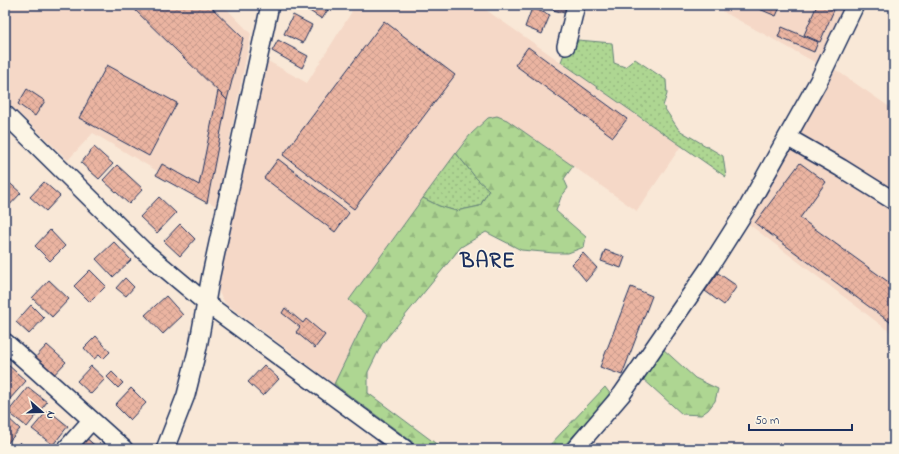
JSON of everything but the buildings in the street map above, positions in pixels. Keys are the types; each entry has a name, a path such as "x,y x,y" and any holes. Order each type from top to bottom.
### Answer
{"street":[{"path":"165,449 186,395 198,347 210,275 270,5"},
{"path":"566,46 576,5"},
{"path":"575,449 622,394 709,268 749,205 818,82 855,5"},
{"path":"5,114 144,251 206,303 405,449"},
{"path":"787,137 835,164 894,201"},
{"path":"5,342 91,421 124,449"},
{"path":"66,449 91,421"}],"shaded area":[{"path":"5,5 223,5 251,34 216,206 93,133 68,160 5,100"},
{"path":"353,5 479,5 681,146 637,211 507,120 470,135 349,300 367,316 334,384 225,303 219,293 219,281 268,61 307,83 351,13"},
{"path":"711,5 846,5 820,65"},
{"path":"833,68 894,110 894,335 746,222"}],"green space":[{"path":"578,40 612,43 614,63 625,67 635,59 666,80 667,94 663,106 679,130 723,156 726,177 561,62 565,51 573,52"},
{"path":"497,116 507,120 573,166 564,179 568,188 561,197 556,211 586,237 584,247 568,253 521,250 486,232 461,247 382,344 368,372 368,393 443,449 422,449 334,384 367,316 349,300 423,198 439,206 456,211 480,206 489,190 476,178 456,153 470,135 488,118"},
{"path":"456,153 476,178 489,190 480,206 456,211 439,206 423,198"},
{"path":"662,348 695,378 718,389 715,401 708,410 701,415 682,414 642,378"},
{"path":"605,387 611,395 561,449 546,449"}],"district":[{"name":"BARE","path":"488,260"}]}
